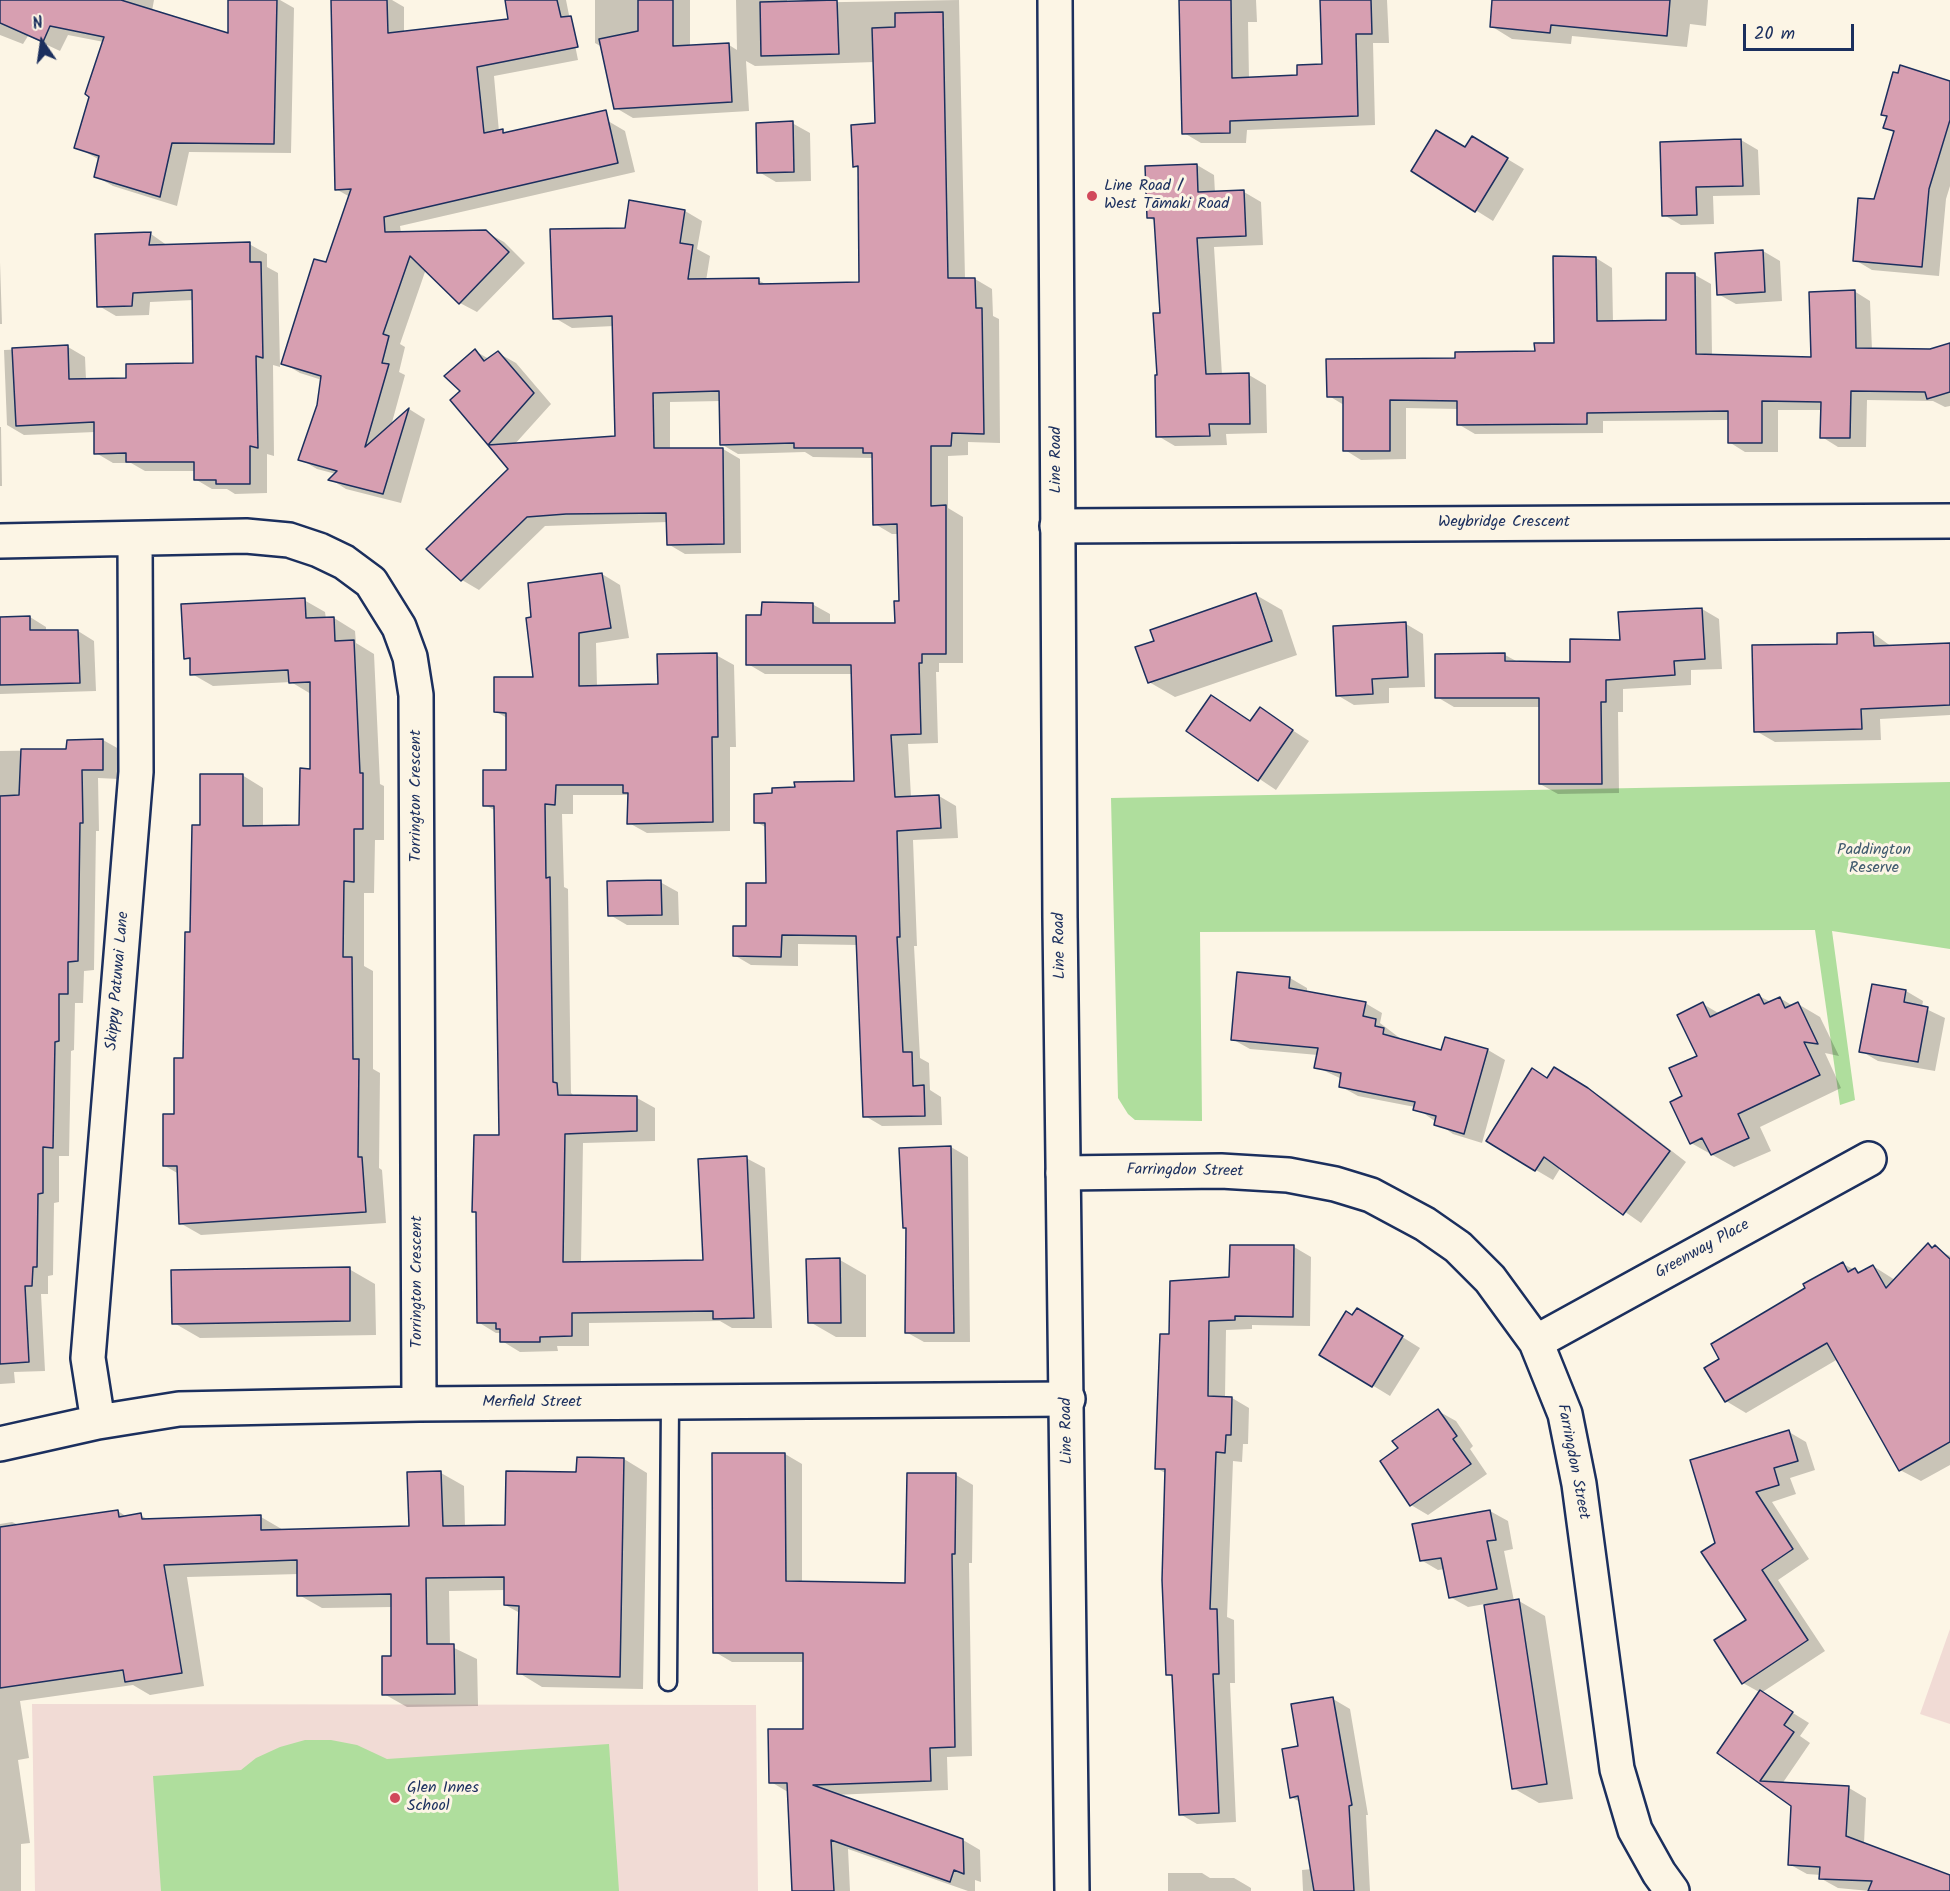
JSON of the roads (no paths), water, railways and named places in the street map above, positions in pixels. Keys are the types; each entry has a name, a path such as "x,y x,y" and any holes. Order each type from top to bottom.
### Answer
{"street":[{"name":"Line Road","path":"1054,0 1063,1173 1068,1399 1072,1891"},
{"name":"Weybridge Crescent","path":"1057,526 1950,521"},
{"name":"Torrington Crescent","path":"0,541 262,536 289,540 319,550 344,562 371,582 399,627 410,657 416,707 419,1404"},
{"name":"Skippy Patuwai Lane","path":"98,1422 90,1381 88,1349 135,771 135,538"},
{"name":"Greenway Place","path":"1536,1342 1869,1159"},
{"name":"Farringdon Street","path":"1063,1173 1221,1171 1266,1174 1310,1178 1371,1195 1417,1219 1458,1247 1515,1309 1536,1342 1558,1391 1573,1448 1612,1738 1623,1797 1645,1851 1672,1891"},
{"name":"Merfield Street","path":"0,1444 98,1422 179,1409 419,1404 1068,1399"}],"lane":[{"path":"668,1682 670,1402"}],"place":[{"name":"Line Road / West Tāmaki Road","path":"1092,196"},
{"name":"Glen Innes School","path":"395,1798"}],"park label":[{"name":"Paddington Reserve","path":"1874,860"}]}
